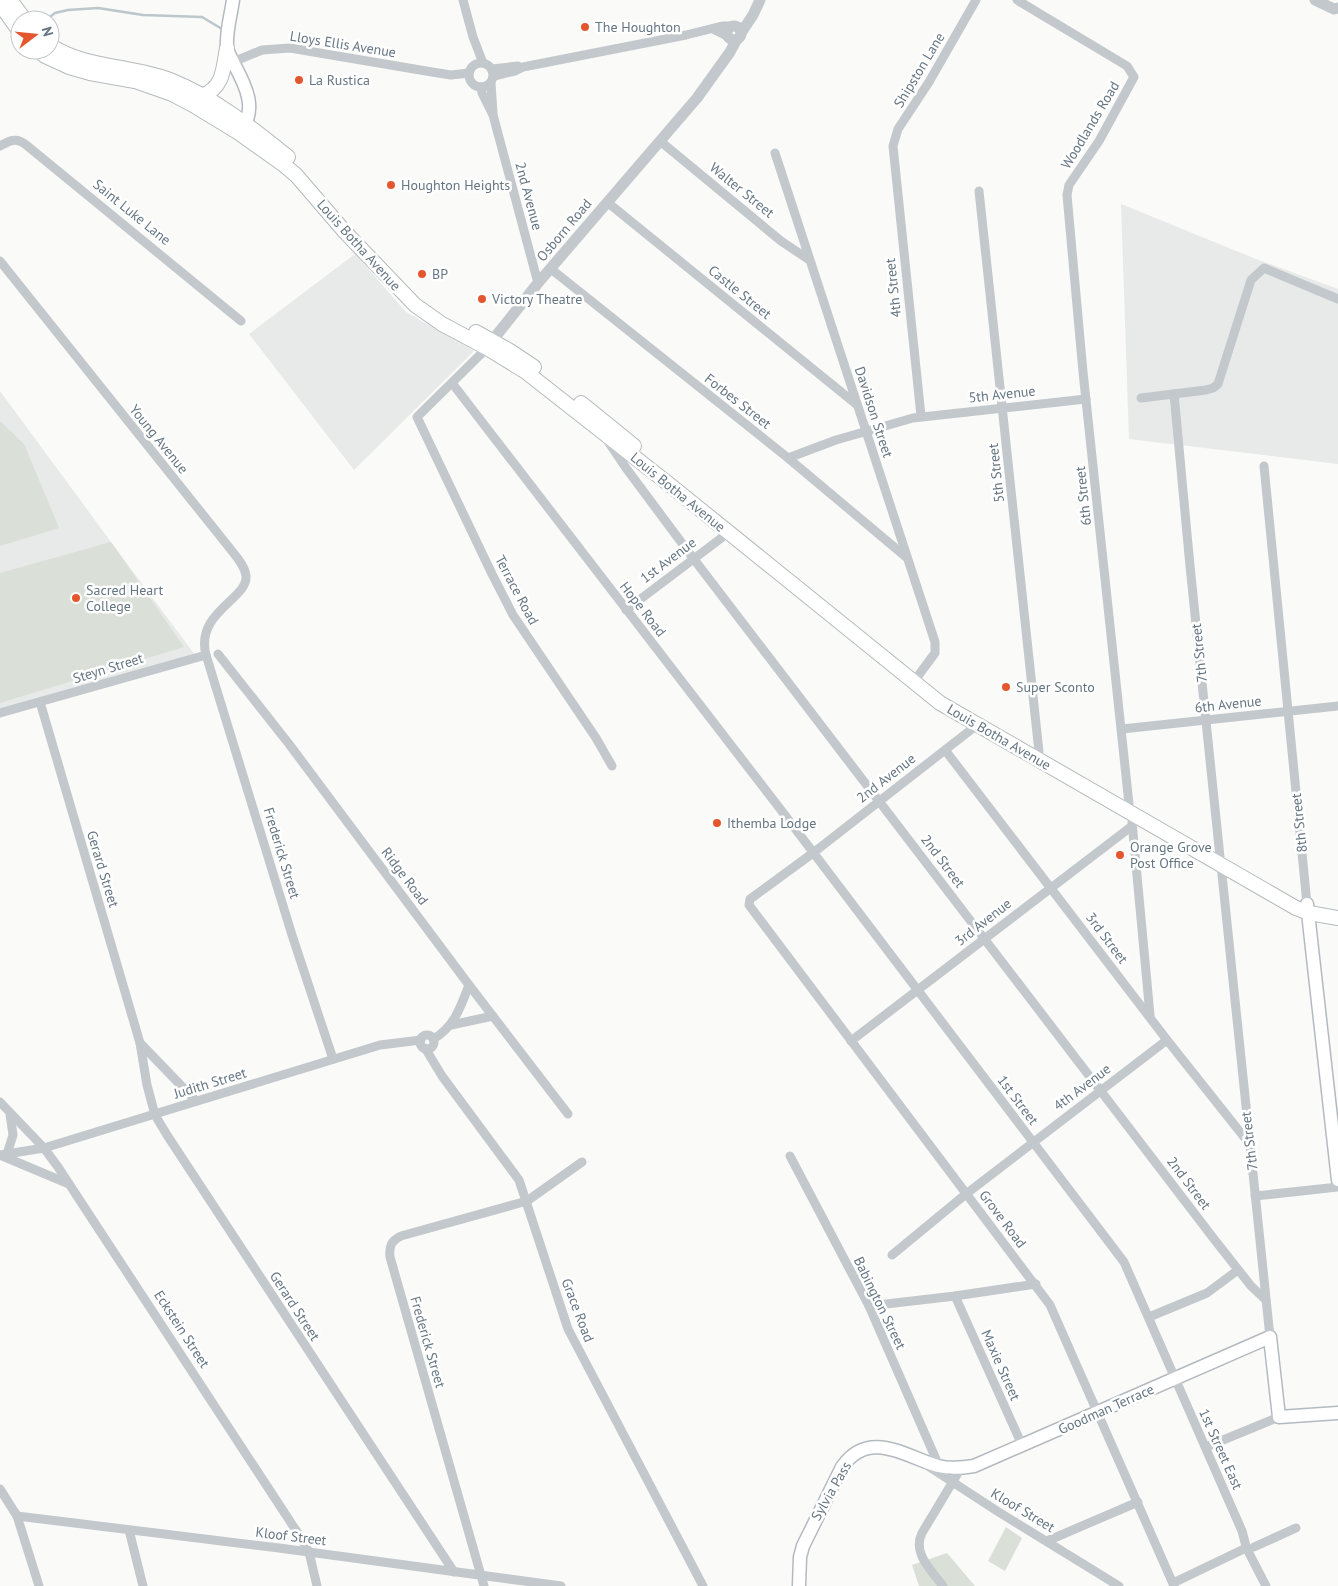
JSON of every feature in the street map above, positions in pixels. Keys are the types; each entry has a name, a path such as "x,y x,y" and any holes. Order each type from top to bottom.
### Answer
{"main road":[{"path":"202,96 212,92 218,84 227,48 232,0"},
{"path":"0,4 10,18"},
{"path":"227,48 250,101 250,110 243,129"},
{"name":"Louis Botha Avenue","path":"60,50 74,57 170,80 202,96 243,129 295,163 411,291 447,317 490,344 528,363 581,402 918,676 948,697 1039,752 1131,815"},
{"name":"Louis Botha Avenue","path":"53,60 69,67 90,73 135,81 172,94 243,129"},
{"name":"Louis Botha Avenue","path":"490,344 663,480 930,695 977,725 1131,815 1308,908 1338,918"},
{"name":"Louis Botha Avenue","path":"1308,908 1338,910"},
{"name":"8th Street","path":"1308,908 1338,1180"},
{"name":"Goodman Terrace","path":"939,1466 960,1468 981,1463 1270,1337"},
{"name":"7th Street","path":"1270,1337 1280,1417"},
{"path":"1280,1417 1338,1413"},
{"name":"Sylvia Pass","path":"800,1586 800,1557 803,1546 846,1461 861,1451 889,1448 939,1466"}],"street":[{"path":"463,0 480,64 492,76"},
{"name":"Shipston Lane","path":"893,156 893,146 898,129 929,82 976,0"},
{"name":"Woodlands Road","path":"1017,0 1127,66 1134,78 1099,141 1070,185"},
{"path":"1315,0 1335,6"},
{"name":"Osborn Road","path":"417,417 490,344 538,283 697,98 727,55 733,33 753,16 758,4"},
{"path":"481,87 492,76 515,71 523,67 713,29 733,33"},
{"name":"Lloys Ellis Avenue","path":"233,62 262,50 290,48 470,77 477,86 481,87"},
{"path":"470,77 472,66 480,64"},
{"name":"2nd Avenue","path":"492,76 493,115"},
{"name":"2nd Avenue","path":"481,87 493,115 538,283"},
{"name":"Saint Luke Lane","path":"0,146 12,140 21,141 241,321"},
{"name":"Walter Street","path":"660,141 781,241 808,259"},
{"name":"Davidson Street","path":"775,153 808,259 936,646 935,653 918,676"},
{"name":"4th Street","path":"893,156 921,416"},
{"name":"6th Street","path":"1070,185 1067,195 1067,206 1131,815 1150,1016"},
{"name":"5th Street","path":"979,191 1039,752"},
{"name":"Castle Street","path":"607,202 856,404"},
{"name":"Young Avenue","path":"0,261 228,546 245,570 246,578 242,588 213,619 207,630 204,646 206,655"},
{"name":"Forbes Street","path":"551,268 788,458 906,557"},
{"path":"1141,398 1206,390 1218,384 1251,280 1264,268 1338,299"},
{"name":"Hope Road","path":"452,382 813,853"},
{"name":"7th Street","path":"1174,394 1248,1142 1256,1196 1270,1337"},
{"name":"5th Avenue","path":"788,458 865,431 921,416 1086,400"},
{"name":"Terrace Road","path":"417,417 513,615 596,738 612,766"},
{"name":"2nd Street","path":"603,434 693,558 1238,1270 1258,1294 1266,1300"},
{"name":"8th Street","path":"1264,466 1308,908"},
{"name":"1st Avenue","path":"626,610 728,532"},
{"name":"Ridge Road","path":"218,654 289,744 568,1114"},
{"name":"Steyn Street","path":"0,713 206,655"},
{"name":"Frederick Street","path":"206,655 292,935 333,1059"},
{"name":"Gerard Street","path":"40,702 140,1043 147,1085 155,1114 166,1135 454,1572"},
{"name":"6th Avenue","path":"1122,729 1338,706"},
{"name":"2nd Avenue","path":"749,905 750,899 880,802 977,725"},
{"name":"3rd Street","path":"945,750 1167,1040 1248,1142"},
{"name":"3rd Avenue","path":"851,1041 1051,887 1131,815"},
{"name":"1st Street","path":"813,853 1124,1262 1175,1379"},
{"name":"Grove Road","path":"749,905 1050,1305 1174,1584"},
{"path":"451,1025 469,985"},
{"path":"451,1025 493,1016"},
{"name":"Judith Street","path":"7,1154 44,1148 385,1044 423,1044 425,1035 431,1036 433,1039 441,1035 451,1025"},
{"name":"4th Avenue","path":"966,1194 1167,1040"},
{"name":"Gerard Street","path":"140,1043 196,1101"},
{"name":"Grace Road","path":"423,1044 436,1068 515,1174 527,1200 568,1329 703,1586"},
{"name":"Eckstein Street","path":"0,1102 44,1148 70,1184 222,1416 309,1552 317,1586"},
{"path":"10,1114 13,1135 7,1154 0,1155 70,1184"},
{"name":"Babington Street","path":"790,1156 869,1306 939,1466"},
{"path":"527,1200 582,1162"},
{"path":"1256,1196 1338,1187"},
{"path":"892,1255 966,1194"},
{"name":"Frederick Street","path":"484,1586 392,1267 389,1247 392,1241 401,1236 527,1200"},
{"path":"1149,1317 1206,1293 1238,1270"},
{"path":"869,1306 1036,1284"},
{"name":"Maxie Street","path":"955,1296 1022,1446"},
{"name":"1st Street East","path":"1175,1379 1266,1586"},
{"path":"1206,1447 1280,1417"},
{"name":"Kloof Street","path":"914,1456 953,1483 1119,1586"},
{"path":"943,1586 920,1553 918,1546 922,1532 953,1483 960,1468"},
{"path":"0,1489 18,1516 38,1586"},
{"path":"1047,1541 1138,1502"},
{"name":"Kloof Street","path":"18,1516 309,1552 561,1586"},
{"path":"1174,1584 1222,1560 1296,1528"},
{"path":"128,1530 143,1586"}],"shaded area":[{"path":"1121,204 1256,259 1338,289 1338,464 1129,439"},
{"path":"355,254 406,312 474,351 354,470 249,334"},
{"name":"Sacred Heart College","path":"0,391 111,542 195,655 0,711"},
{"path":"0,421 24,444 59,528 0,546"},
{"name":"Sacred Heart College","path":"111,542 184,647 0,703 0,573"},
{"path":"1006,1527 1022,1538 1005,1571 988,1561"},
{"path":"947,1553 975,1586 919,1586 912,1565"}],"waterway":[{"path":"60,12 98,8 143,15 202,17 222,29"}],"place":[{"name":"The Houghton","path":"585,27"},
{"name":"La Rustica","path":"299,80"},
{"name":"Houghton Heights","path":"391,185"},
{"name":"BP","path":"422,274"},
{"name":"Victory Theatre","path":"482,299"},
{"name":"Sacred Heart College","path":"76,598"},
{"name":"Super Sconto","path":"1006,687"},
{"name":"Ithemba Lodge","path":"717,823"},
{"name":"Orange Grove Post Office","path":"1120,855"}]}
